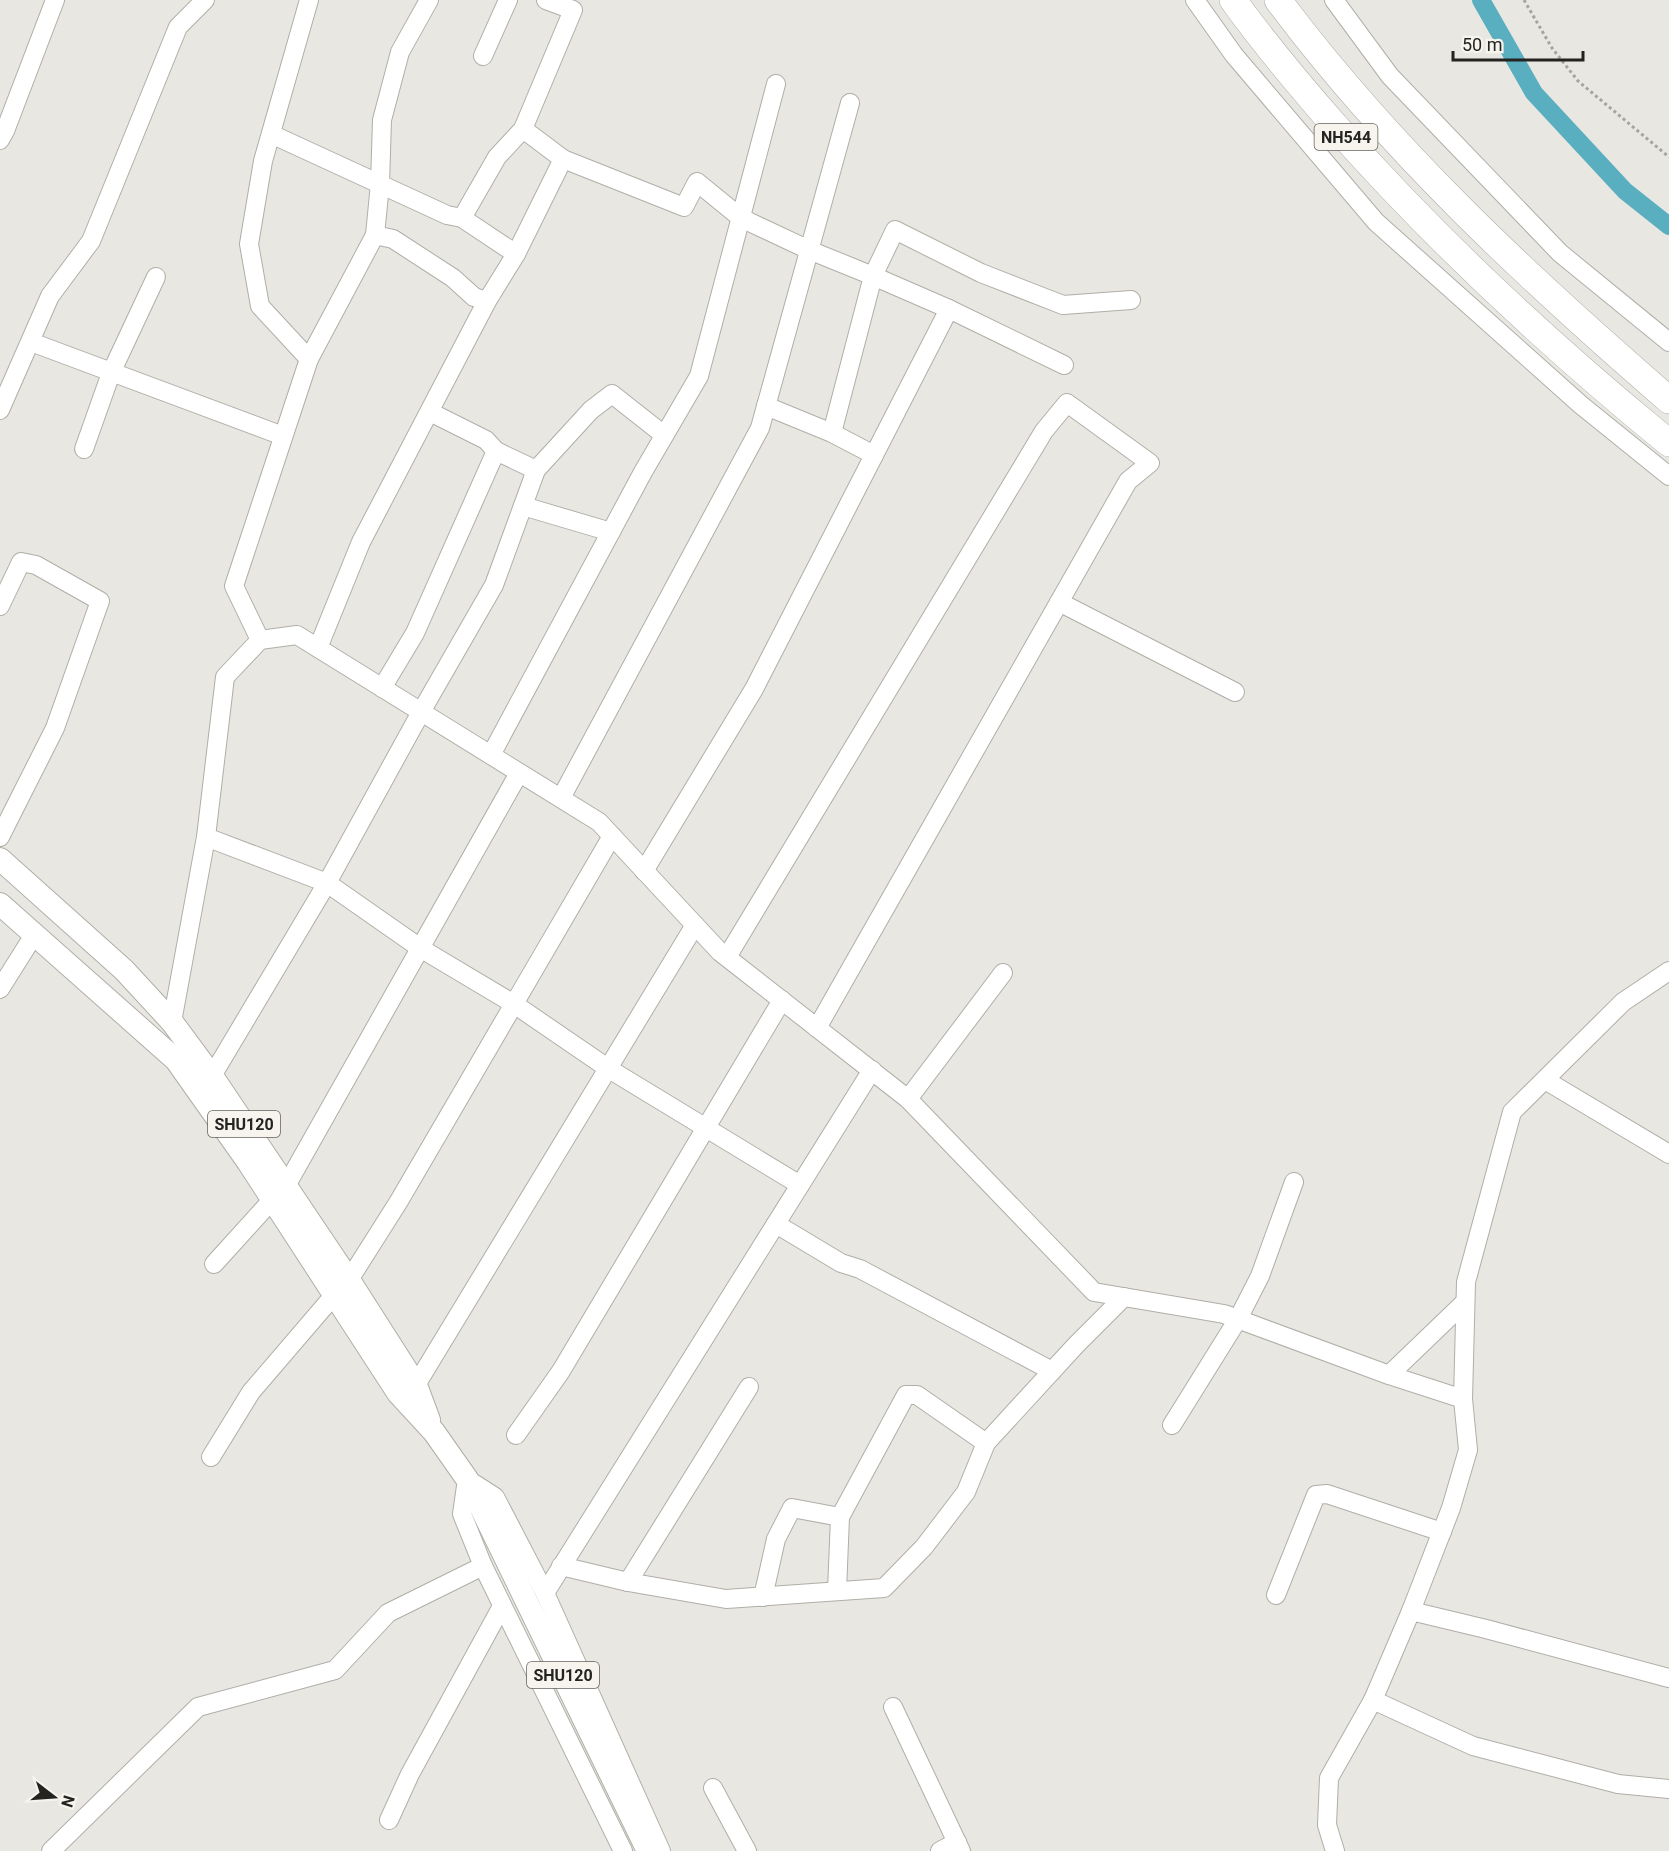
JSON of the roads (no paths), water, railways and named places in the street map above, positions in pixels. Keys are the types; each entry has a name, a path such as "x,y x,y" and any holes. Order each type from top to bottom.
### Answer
{"highway":[{"name":"NH544","path":"1233,0 1300,86 1380,177 1460,258 1608,394 1669,443"},
{"name":"NH544","path":"1278,0 1353,94 1413,161 1501,249 1596,337 1669,400"}],"main road":[{"name":"SHU120","path":"0,859 124,970 172,1022 212,1076 279,1193 342,1287 416,1385 434,1432 467,1479 478,1500 648,1851"},
{"path":"0,904 176,1060 248,1162 279,1193"},
{"path":"342,1287 398,1393 434,1432"}],"street":[{"path":"2,133 55,0"},
{"path":"0,410 50,296 91,241 178,27 205,0"},
{"path":"309,0 263,161 249,244 260,306 309,359"},
{"path":"260,640 234,586 309,359 375,235 380,184 382,120 400,52 429,0"},
{"path":"483,56 508,0"},
{"path":"462,218 497,157 522,129 573,10 546,0"},
{"path":"1195,0 1234,55 1376,222 1581,405 1669,476"},
{"path":"1334,0 1390,76 1560,253 1669,342"},
{"path":"491,755 664,435 699,376 776,84"},
{"path":"561,798 760,428 850,103"},
{"path":"522,129 563,159 684,207 697,183 741,218 809,250 949,309 1064,365"},
{"path":"271,134 447,215 462,218 516,254"},
{"path":"318,648 361,542 487,301 516,254 563,159"},
{"path":"832,433 873,276 895,230 981,273 1063,305 1131,300"},
{"path":"375,235 393,239 453,278 474,297 487,301"},
{"path":"84,449 111,374 156,277"},
{"path":"644,871 754,689 949,309"},
{"path":"31,342 111,374 284,436"},
{"path":"212,1076 327,883 494,585 536,470 591,410 612,394 664,435"},
{"path":"727,957 1044,431 1067,403 1150,463 1128,481 817,1028"},
{"path":"766,406 832,433 874,455"},
{"path":"430,412 486,440 496,451 536,470"},
{"path":"382,687 415,633 496,451"},
{"path":"523,506 611,532"},
{"path":"0,606 21,562 36,565 100,601 54,728 0,837"},
{"path":"1059,602 1235,692"},
{"path":"172,1022 206,837 225,676 260,640 297,635 599,822 695,926 727,957 908,1099 1094,1292 1224,1314 1389,1375 1463,1399"},
{"path":"214,1264 279,1193 519,773"},
{"path":"211,1456 251,1392 342,1287 399,1201 612,836"},
{"path":"206,837 327,883 420,948 514,1004 609,1069 800,1185"},
{"path":"416,1385 695,926"},
{"path":"0,989 34,935"},
{"path":"1335,1851 1327,1825 1329,1778 1373,1700 1411,1611 1442,1532 1468,1450 1463,1399 1466,1282 1512,1113 1623,1002 1669,971"},
{"path":"908,1099 1003,973"},
{"path":"516,1435 561,1371 782,1000"},
{"path":"545,1593 872,1070"},
{"path":"1545,1080 1669,1154"},
{"path":"1172,1425 1238,1319 1260,1276 1294,1182"},
{"path":"776,1224 841,1263 860,1269 1052,1371"},
{"path":"561,1566 628,1582 726,1599 884,1588 924,1547 966,1492 986,1443 1124,1297"},
{"path":"1389,1375 1466,1302"},
{"path":"628,1582 749,1387"},
{"path":"837,1591 840,1517 906,1395 917,1395 986,1443"},
{"path":"467,1479 462,1514 483,1566 623,1851"},
{"name":"SHU120","path":"467,1479 495,1497 545,1593 661,1851"},
{"path":"1276,1595 1316,1495 1328,1494 1442,1532"},
{"path":"763,1597 776,1539 792,1508 840,1517"},
{"path":"51,1851 198,1707 335,1670 388,1612 483,1566"},
{"path":"389,1820 410,1773 502,1606"},
{"path":"1411,1611 1669,1678"},
{"path":"1373,1700 1473,1746 1618,1784 1669,1789"},
{"path":"893,1707 959,1846 940,1851"},
{"path":"713,1788 747,1851"}],"waterway":[{"path":"1481,0 1534,93 1625,191 1669,226"}]}
